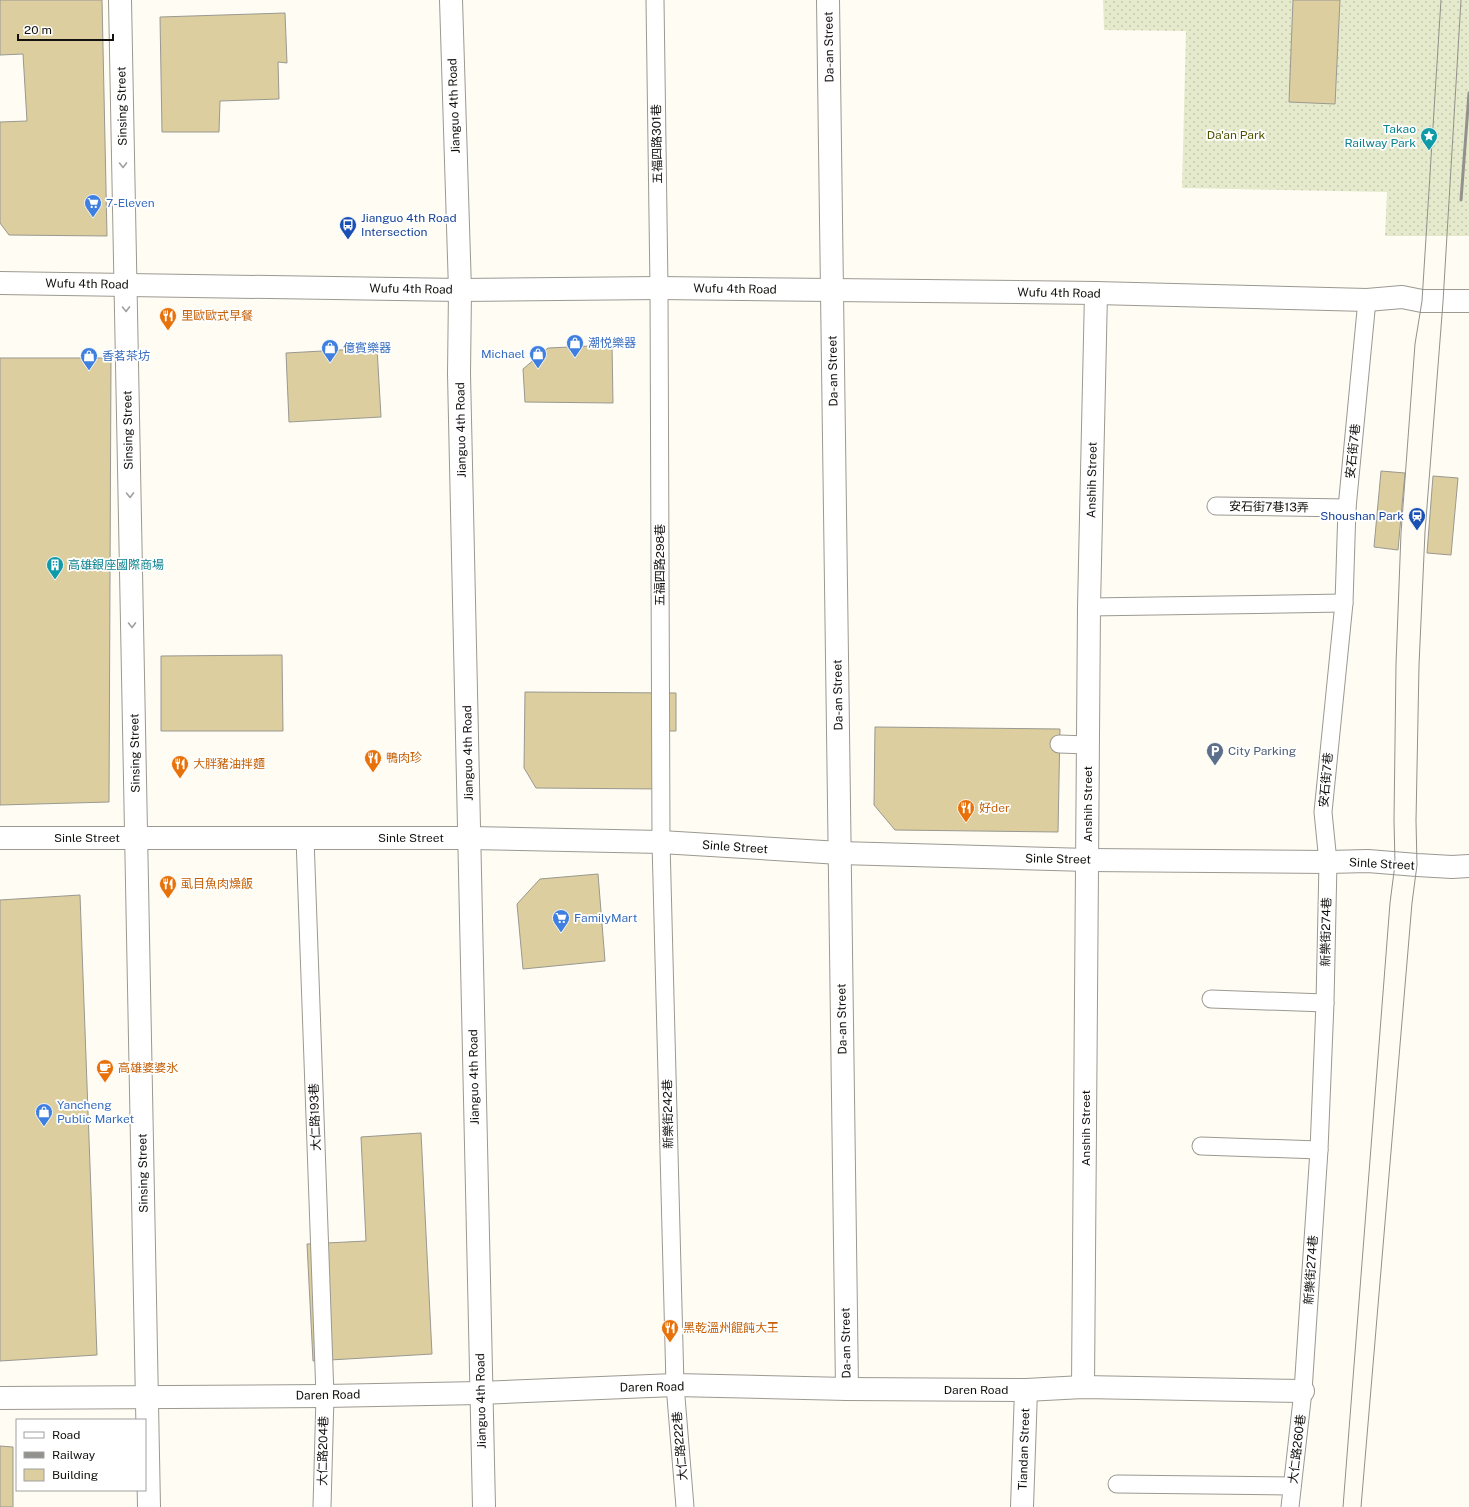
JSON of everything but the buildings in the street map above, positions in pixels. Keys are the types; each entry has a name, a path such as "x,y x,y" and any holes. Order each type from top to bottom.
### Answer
{"street":[{"name":"Sinsing Street","path":"120,0 149,1507"},
{"name":"Jianguo 4th Road","path":"450,0 460,290 460,382 480,1393 484,1507"},
{"name":"Da-an Street","path":"828,0 846,1389"},
{"name":"Wufu 4th Road","path":"0,282 460,290 659,288 1096,293 1368,300 1402,297 1422,301 1469,301"},
{"name":"Anshih Street","path":"1084,1387 1089,607 1096,293"},
{"name":"Sinle Street","path":"0,838 470,838 661,842 840,853 1088,860 1368,861 1417,866 1469,866"},
{"name":"Daren Road","path":"0,1398 325,1396 480,1393 674,1386 1026,1390 1084,1387 1303,1391"},
{"name":"Tiandan Street","path":"1022,1507 1026,1390"}],"lane":[{"name":"五福四路301巷","path":"655,0 659,288"},
{"name":"五福四路298巷","path":"659,288 661,842"},
{"name":"安石街7巷","path":"1328,862 1323,812 1344,603 1347,508 1368,300"},
{"name":"安石街7巷13弄","path":"1216,506 1347,508"},
{"path":"1089,607 1344,603"},
{"path":"1059,744 1088,745"},
{"name":"大仁路193巷","path":"305,838 325,1396"},
{"name":"新樂街242巷","path":"661,842 674,1386"},
{"name":"新樂街274巷","path":"1303,1391 1318,1150 1328,862"},
{"path":"1211,1000 1324,1003"},
{"path":"1201,1146 1318,1150"},
{"name":"大仁路222巷","path":"674,1386 685,1507"},
{"name":"大仁路260巷","path":"1290,1507 1303,1391"},
{"name":"大仁路204巷","path":"322,1507 325,1396"},
{"path":"1117,1484 1292,1486"}],"green space":[{"name":"Da'an Park","path":"1103,0 1469,0 1469,236 1385,236 1387,192 1182,188 1186,31 1104,30"}],"tram line":[{"path":"1343,1507 1390,903 1395,864 1394,820 1396,664 1401,533 1415,344 1422,301 1441,0"},
{"path":"1361,1507 1412,903 1417,865 1416,821 1419,665 1425,532 1443,302 1461,0"}],"railway":[{"path":"1461,200 1469,93"}],"place":[{"name":"Takao Railway Park","path":"1429,151"},
{"name":"7-Eleven","path":"93,218"},
{"name":"Jianguo 4th Road Intersection","path":"348,240"},
{"name":"里歐歐式早餐","path":"168,331"},
{"name":"潮悦樂器","path":"575,358"},
{"name":"億賓樂器","path":"330,363"},
{"name":"Michael","path":"538,369"},
{"name":"香茗茶坊","path":"89,371"},
{"name":"Shoushan Park","path":"1417,531"},
{"name":"高雄銀座國際商場","path":"55,580"},
{"name":"City Parking","path":"1215,766"},
{"name":"鴨肉珍","path":"373,773"},
{"name":"大胖豬油拌麵","path":"180,779"},
{"name":"好der","path":"966,823"},
{"name":"虱目魚肉燥飯","path":"168,899"},
{"name":"FamilyMart","path":"561,933"},
{"name":"高雄婆婆氷","path":"105,1083"},
{"name":"Yancheng Public Market","path":"44,1127"},
{"name":"黑乾溫州餛飩大王","path":"670,1343"}]}
